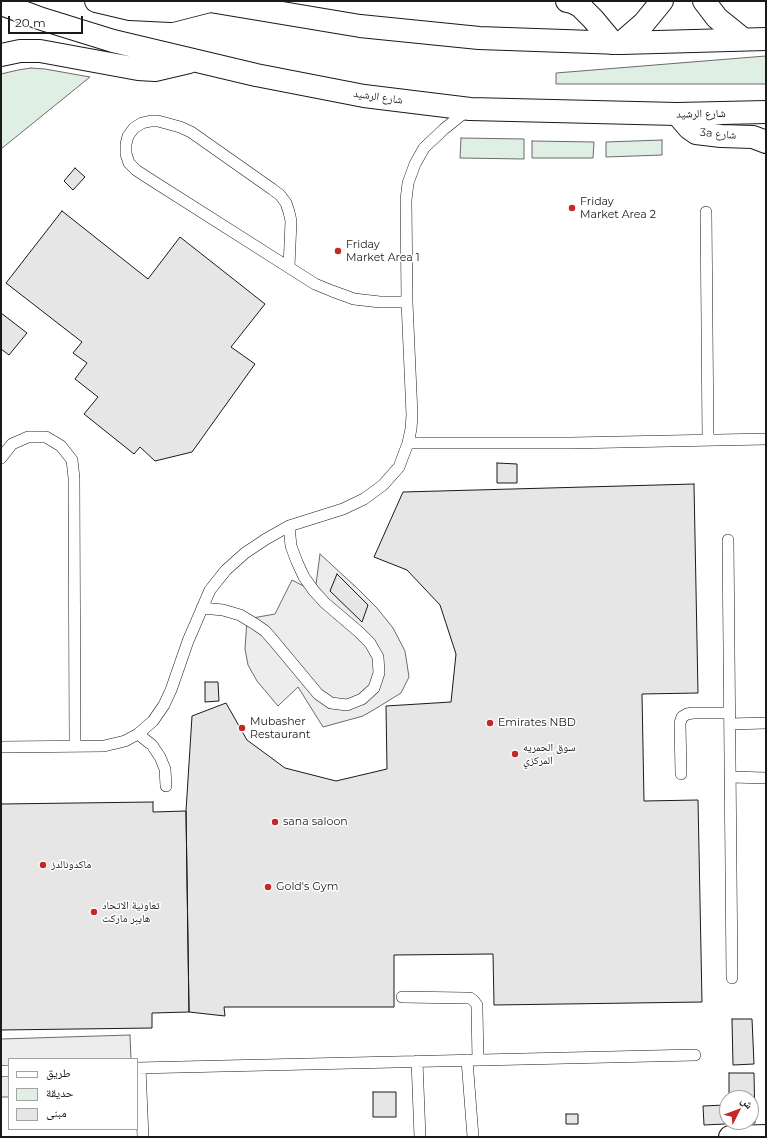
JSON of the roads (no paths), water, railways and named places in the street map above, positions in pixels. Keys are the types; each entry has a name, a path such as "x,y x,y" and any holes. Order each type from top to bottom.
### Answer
{"main road":[{"path":"96,1 130,9 171,11 210,1 360,26 479,38 617,43 766,39"},
{"path":"567,1 580,6 617,43"},
{"path":"617,43 644,23 662,1"},
{"path":"704,1 717,18 743,39"},
{"name":"شارع الرشيد","path":"1,4 42,19 112,41 256,75 364,96 470,109 677,114 766,112"},
{"path":"1,55 20,51 40,51 138,69 155,70 192,61"},
{"name":"3a شارع","path":"677,114 689,128 696,133 721,136 753,137 766,142"},
{"path":"730,1137 766,1136"}],"lane":[{"path":"1,747 104,746 124,741 138,734 153,721 164,705 171,690 188,641 210,590 226,570 245,553 266,538 289,526 343,509 364,499 383,485 399,467 408,443 412,415 407,302 406,200 408,183 415,164 424,148 444,129 470,109"},
{"path":"289,267 291,221 286,203 280,195 197,137 180,127 158,121 142,123 134,128 128,136 126,154 129,163 136,170 315,284 354,299 380,302 407,302"},
{"path":"706,212 708,440"},
{"path":"1,458 12,444 28,437 46,437 61,446 72,460 74,478 75,746"},
{"path":"408,443 571,443 766,439"},
{"path":"202,608 223,610 240,615 265,631 318,694 331,703 347,705 362,699 374,688 379,673 378,657 370,643 325,603 304,577 291,546 289,526"},
{"path":"728,540 732,978"},
{"path":"681,774 680,723 682,717 687,714 692,713 766,723"},
{"path":"138,734 152,745 160,757 165,769 166,786"},
{"path":"731,778 766,778"},
{"path":"402,998 470,998 477,1005 472,1060 472,1137"},
{"path":"143,1137 138,1068 694,1055"},
{"path":"417,1061 420,1137"}],"place":[{"name":"Friday Market Area 2","path":"572,208"},
{"name":"Friday Market Area 1","path":"338,251"},
{"name":"Emirates NBD","path":"490,723"},
{"name":"Mubasher Restaurant","path":"242,728"},
{"name":"سوق الحمريه المركزي","path":"515,754"},
{"name":"sana saloon","path":"275,822"},
{"name":"ماكدونالدز","path":"43,865"},
{"name":"Gold's Gym","path":"268,887"},
{"name":"تعاونية الاتحاد هايبر ماركت","path":"94,912"}]}
